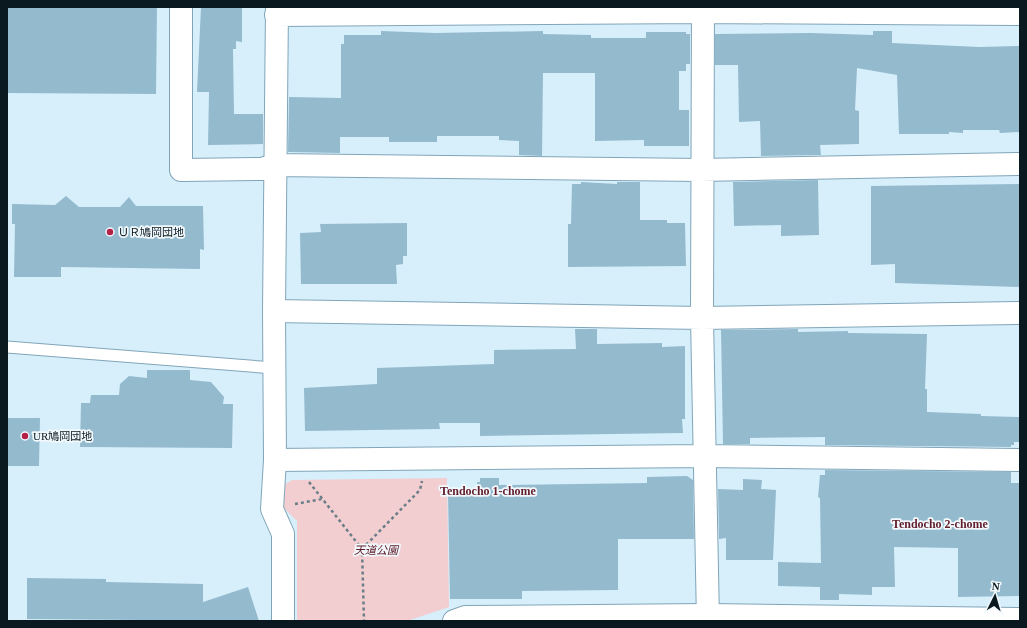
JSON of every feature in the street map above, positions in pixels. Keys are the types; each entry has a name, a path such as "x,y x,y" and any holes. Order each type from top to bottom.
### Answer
{"street":[{"path":"181,7 180,170 262,170 274,165 701,170 1020,164"},
{"path":"703,9 701,170 702,318 708,618"},
{"path":"284,621 283,534 272,509 283,460 274,368 276,11 703,9 1020,14"},
{"path":"274,311 702,318 1020,313"},
{"path":"283,460 704,456 1020,460"},
{"path":"454,621 465,617 1020,619"}],"lane":[{"path":"7,347 274,368"}],"path":[{"path":"362,549 420,490 422,479 421,459"},
{"path":"283,460 362,549 364,621"}],"green space":[{"name":"天道公園","path":"447,478 449,607 407,621 297,621 297,521 282,506 282,486 292,480"}],"building":[{"path":"7,7 157,7 156,94 7,93"},
{"path":"201,7 242,7 242,42 236,41 236,49 233,49 234,114 263,114 263,144 208,145 209,92 197,92"},
{"path":"381,31 436,33 543,31 543,34 591,35 591,38 646,38 646,32 686,32 686,34 690,34 690,64 686,64 686,71 679,71 679,110 689,110 689,146 644,146 644,140 595,141 595,73 543,73 542,156 519,155 519,141 499,140 499,136 437,136 437,142 389,142 389,137 340,137 340,153 288,152 289,97 341,98 341,44 344,44 344,35 381,35"},
{"path":"873,31 892,31 892,43 979,47 1020,46 1020,132 1000,133 999,130 963,130 963,133 949,132 949,134 899,134 897,75 857,68 855,110 859,111 859,144 820,145 821,155 761,156 760,121 739,122 738,65 715,65 715,34 811,33 873,35"},
{"path":"818,180 819,235 781,236 781,225 734,226 733,182"},
{"path":"581,182 617,184 617,182 640,182 640,220 667,220 667,223 685,223 686,266 568,267 568,224 571,224 572,184 581,184"},
{"path":"1020,184 1020,287 895,283 895,264 871,265 871,186"},
{"name":"ＵＲ鳩岡団地","path":"66,196 79,207 120,207 129,197 136,206 203,206 204,250 200,249 200,269 61,267 61,277 14,277 15,224 12,224 12,204 55,205"},
{"path":"407,223 407,256 403,256 403,264 396,265 397,284 301,284 300,233 321,232 320,224"},
{"path":"575,329 597,329 597,344 662,343 662,347 685,346 685,419 682,419 683,433 480,436 480,423 439,423 440,429 305,431 304,388 377,384 377,368 494,364 494,350 576,349"},
{"path":"798,329 798,332 848,331 848,333 927,334 925,389 927,389 927,412 1020,417 1020,442 1014,442 1014,445 1011,445 1011,447 825,445 825,437 750,438 750,444 723,444 721,330"},
{"path":"147,370 190,370 190,380 211,382 224,397 223,404 233,404 232,448 80,447 81,403 90,403 91,395 119,395 120,384 129,376 147,378"},
{"name":"UR鳩岡団地","path":"7,418 40,418 39,466 7,466"},
{"path":"825,470 1011,472 1011,483 1020,483 1020,596 958,597 958,548 894,547 895,587 872,587 872,595 839,594 839,600 820,600 820,587 778,586 778,562 821,563 820,498 818,497 820,475 825,475"},
{"path":"687,476 693,480 694,539 618,539 618,590 522,591 522,599 450,599 448,493 477,492 477,482 480,482 480,478 499,478 499,485 647,483 647,477"},
{"path":"743,479 762,480 761,489 776,490 773,560 726,560 726,538 719,539 718,489 743,490"},
{"path":"27,578 106,579 106,582 203,584 203,602 248,587 259,621 27,619"}],"place":[{"name":"ＵＲ鳩岡団地","path":"110,232"},
{"name":"UR鳩岡団地","path":"25,436"}],"district":[{"name":"Tendocho 1-chome","path":"488,491"},
{"name":"Tendocho 2-chome","path":"940,524"}]}
